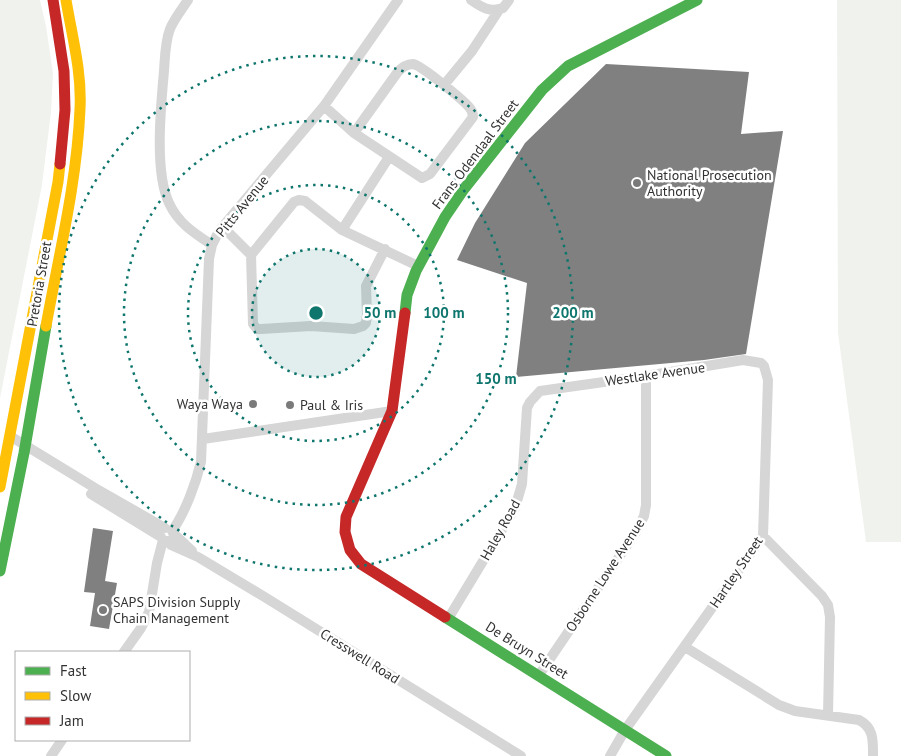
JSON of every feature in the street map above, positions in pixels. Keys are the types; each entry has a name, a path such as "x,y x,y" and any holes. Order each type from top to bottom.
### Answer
{"street":[{"name":"Pretoria Street","path":"0,488 58,182 65,110 64,72 53,0"},
{"name":"Pretoria Street","path":"0,571 25,449 54,277 73,186 79,118 79,75 66,0"},
{"path":"188,0 170,29 167,43 160,127 161,163 168,201 176,216 186,227 212,245"},
{"name":"Pitts Avenue","path":"167,534 175,516 183,511 201,462 209,259 212,245 223,227 324,106 398,0"},
{"path":"472,0 486,9 499,10"},
{"path":"444,85 472,51 499,10 509,0"},
{"name":"Frans Odendaal Street","path":"372,570 362,564 350,550 345,526 349,508 392,411 407,295 418,266 445,217 464,189 520,117 554,78 568,66 583,57 697,0"},
{"path":"324,106 354,133 420,177 425,178 473,117 472,111 468,106 444,85 417,65 409,64 404,66 397,74 354,133"},
{"path":"342,230 389,157"},
{"path":"385,249 366,286 366,323 360,328 311,326 257,329 253,324 251,255 294,202 299,200 305,200 342,230 385,249 418,266"},
{"path":"223,227 251,255"},
{"name":"Westlake Avenue","path":"552,389 743,360 757,361"},
{"name":"Hartley Street","path":"610,756 625,730 763,536 768,380 764,366 757,361"},
{"name":"Osborne Lowe Avenue","path":"539,675 620,556 644,516 646,505 646,376"},
{"name":"Haley Road","path":"448,619 515,508 522,484 527,408 540,391 552,389"},
{"path":"203,439 392,411"},
{"name":"Cresswell Road","path":"9,440 95,488 167,534 171,545 198,558 263,596 521,756"},
{"path":"125,651 141,628 149,612 157,563 167,534"},
{"path":"763,536 822,596 828,605 830,617 828,715"},
{"name":"De Bruyn Street","path":"372,570 666,756"},
{"path":"685,647 779,705 795,711 859,720 865,723 871,731 873,756"},
{"path":"50,756 61,741"}],"shaded area":[{"path":"0,0 40,0 53,73 51,112 42,185 0,398"},
{"path":"837,0 901,0 901,542 866,542 838,333"}],"building":[{"name":"National Prosecution Authority","path":"606,64 749,72 741,134 783,131 746,354 704,360 516,377 527,283 457,260 475,223 525,143"},
{"path":"93,528 113,531 105,581 117,583 109,629 90,626 95,593 84,592"}],"traffic: fast":[{"path":"405,313 407,295 416,271 445,217 464,189 542,90 568,66 697,0"},
{"path":"0,571 24,453 46,326"},
{"path":"445,617 666,756"}],"traffic: slow":[{"path":"46,326 71,191 80,109 80,81 66,0"},
{"path":"0,487 60,164"}],"traffic: jam":[{"path":"53,0 64,71 65,110 60,164"},
{"path":"405,313 392,411 346,517 345,532 350,550 361,564 445,617"}],"place":[{"name":"National Prosecution Authority","path":"637,183"},
{"name":"Waya Waya","path":"253,404"},
{"name":"Paul & Iris","path":"290,405"},
{"name":"SAPS Division Supply Chain Management","path":"103,610"}]}
